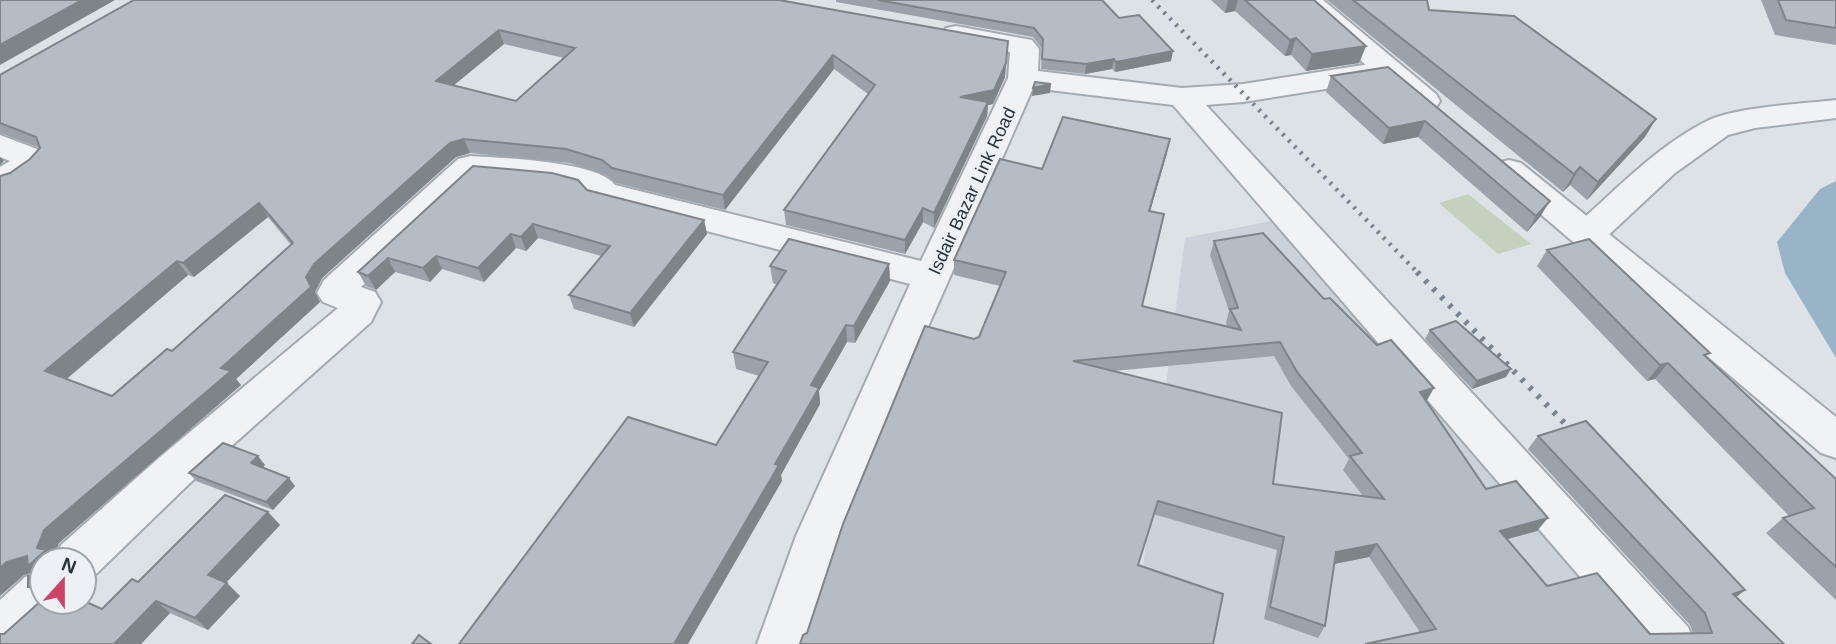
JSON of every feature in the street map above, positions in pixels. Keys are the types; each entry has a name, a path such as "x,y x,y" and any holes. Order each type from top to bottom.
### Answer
{"street":[{"path":"1307,0 1451,122"},
{"path":"936,31 1022,47 1025,49 1023,78 1182,97 1243,93 1388,70"},
{"name":"Isdair Bazar Link Road","path":"782,644 819,536 1023,78"},
{"path":"1182,97 1670,644"},
{"path":"1588,234 1663,166 1717,128 1755,119 1836,109"},
{"path":"0,145 33,159 33,162 0,182"},
{"path":"1482,148 1836,441"},
{"path":"93,546 175,470 358,312 362,302 336,293 337,289 376,250 470,166 559,174 598,185 604,193 933,276"},
{"path":"0,632 28,606"}],"shaded area":[{"path":"1271,221 1643,644 1133,644 1185,238"}],"green space":[{"path":"1468,194 1531,244 1498,254 1439,203"}],"water":[{"path":"1836,181 1836,358 1785,273 1777,242 1820,189"}],"building":[{"path":"0,0 82,0 0,45"},
{"path":"134,0 779,0 1008,41 1006,63 994,90 960,97 988,102 934,213 923,208 905,240 784,210 875,85 833,55 723,195 612,168 602,160 566,149 464,139 450,143 314,264 306,277 311,287 221,368 231,371 44,530 38,546 28,546 28,566 27,556 7,562 0,568 0,176 10,173 30,159 40,148 36,137 0,123 0,75","holes":["499,30 575,48 516,101 436,81","259,203 293,243 172,351 167,349 112,396 45,371 177,261 183,263"]},
{"path":"878,0 1102,0 1119,18 1139,15 1173,51 1116,62 1114,59 1086,64 1042,59 1043,39 1034,28"},
{"path":"1245,0 1314,0 1366,46 1312,54 1296,38 1290,40"},
{"path":"1353,0 1427,0 1429,10 1514,16 1656,119 1598,182 1580,167 1574,174"},
{"path":"1778,0 1836,0 1836,28 1786,20"},
{"path":"1388,67 1550,201 1536,216 1425,121 1389,128 1331,76"},
{"path":"1035,82 1051,84 1033,88"},
{"path":"1063,117 1170,139 1149,211 1164,214 1142,306 1241,330 1230,309 1238,308 1214,241 1263,233 1324,299 1330,298 1377,345 1391,340 1434,388 1420,392 1486,489 1516,481 1548,518 1500,531 1547,586 1597,573 1650,634 1712,633 1705,613 1538,436 1586,421 1745,590 1733,594 1784,644 1365,644 1436,629 1377,544 1336,552 1325,626 1270,607 1284,537 1158,501 1138,565 1223,594 1213,644 800,644 803,635 807,633 843,524 925,326 974,339 979,337 1006,272 954,260 1000,159 1042,169","holes":["1280,342 1297,372 1362,453 1350,456 1384,499 1273,484 1282,413 1073,361"]},
{"path":"473,166 552,173 578,180 587,190 704,220 630,313 569,295 610,246 533,224 521,237 511,234 478,268 436,256 423,268 388,258 368,276 358,272"},
{"path":"789,239 889,264 854,326 846,325 811,385 819,388 775,464 779,465 674,644 459,644 628,417 716,445 768,362 733,352 786,271 770,266"},
{"path":"1589,239 1710,353 1704,355 1836,479 1836,567 1783,518 1814,508 1668,363 1660,365 1547,250"},
{"path":"1456,321 1511,369 1477,381 1430,330"},
{"path":"223,443 258,456 251,463 289,478 266,502 189,473"},
{"path":"225,495 268,512 208,575 227,583 195,618 156,601 114,644 0,644 0,634 4,634 28,613 28,616 98,616 98,607 102,609 132,579 138,582"},
{"path":"419,635 431,644 412,644"}],"railway":[{"path":"1152,0 1419,274"},
{"path":"1417,272 1582,441"}]}
